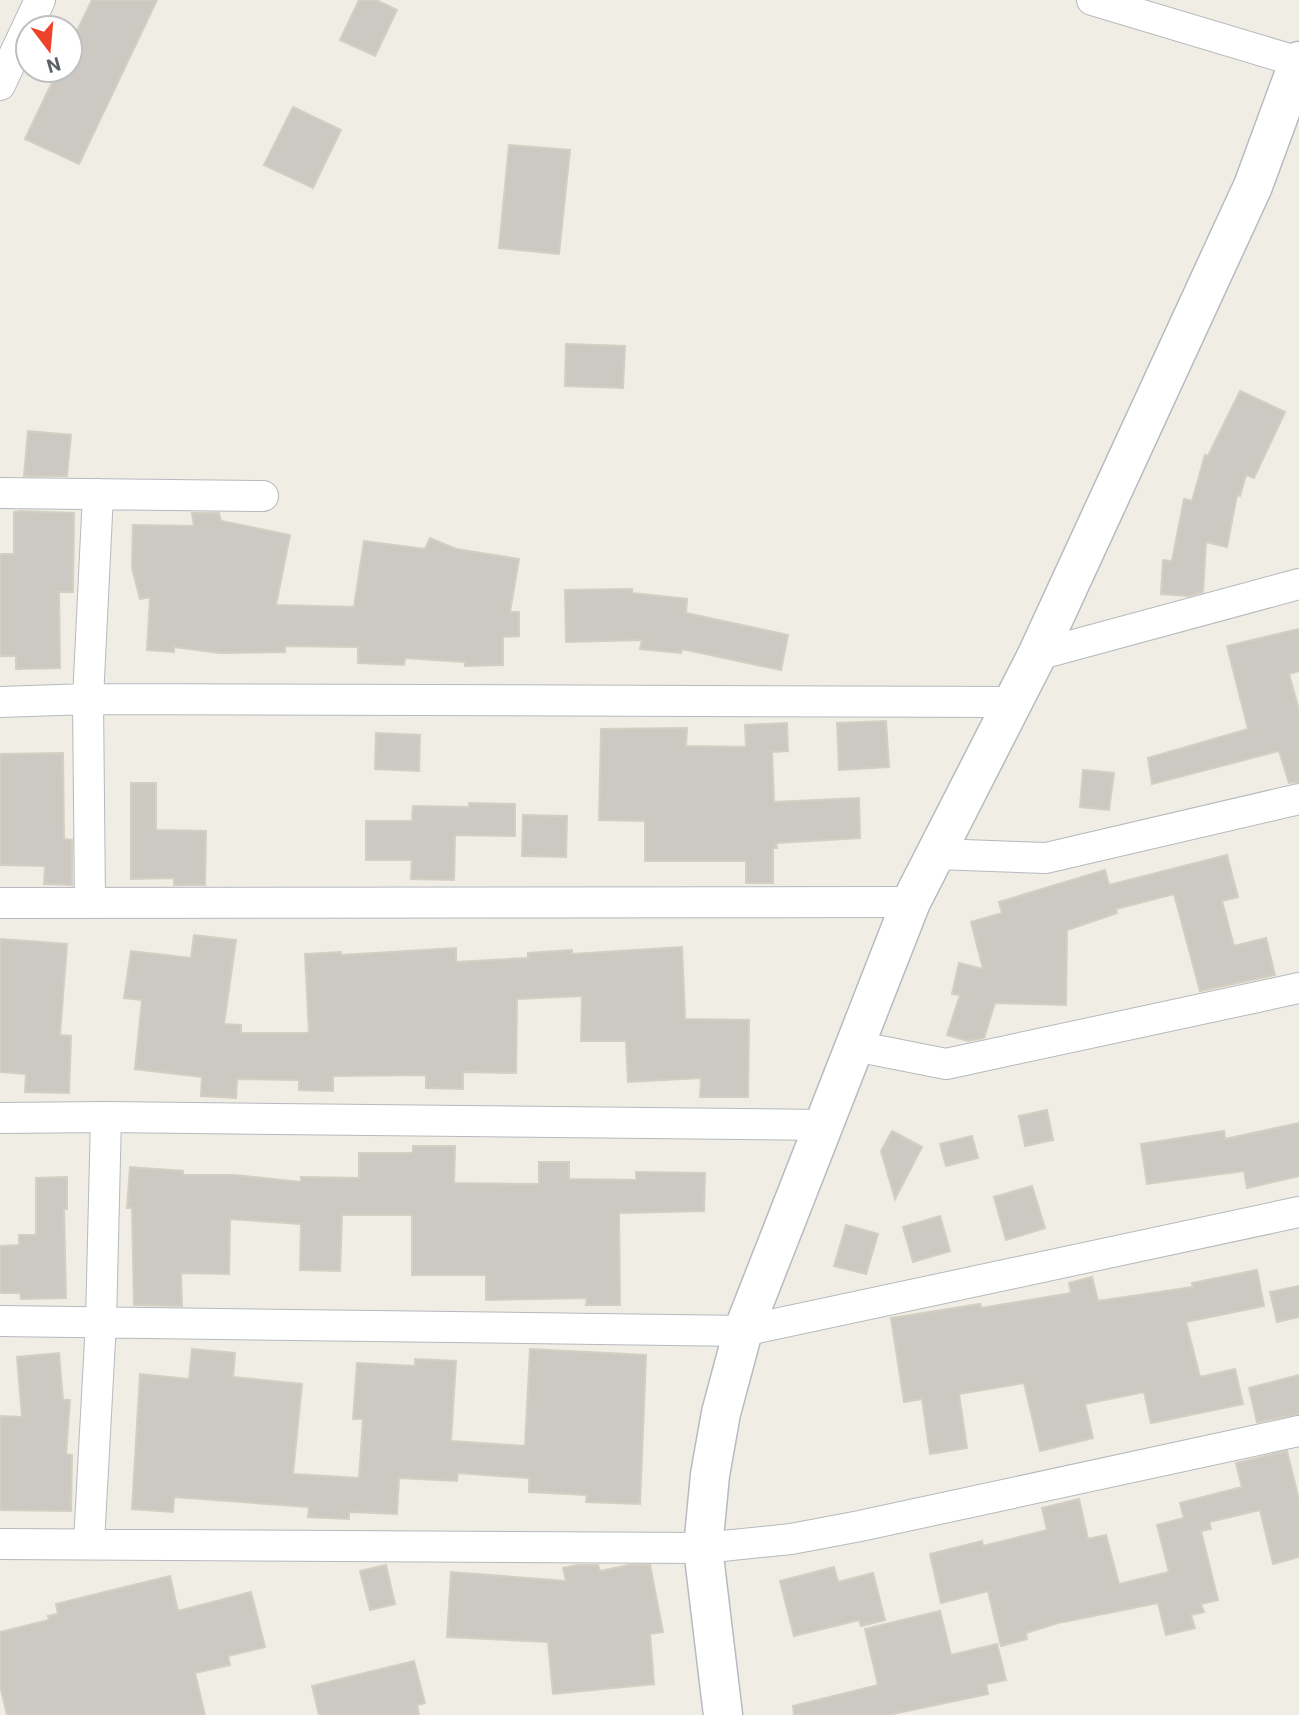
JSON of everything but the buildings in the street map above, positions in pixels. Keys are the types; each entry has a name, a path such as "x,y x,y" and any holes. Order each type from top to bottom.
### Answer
{"street":[{"path":"0,85 40,0"},
{"path":"723,1715 703,1548 710,1475 721,1413 743,1331 911,902 1037,655 1253,186 1299,62 1092,0"},
{"path":"0,494 263,496"},
{"path":"90,902 88,699 98,494"},
{"path":"1037,655 1299,584"},
{"path":"0,702 88,699 1015,702"},
{"path":"937,854 1046,858 1299,799"},
{"path":"0,903 911,902"},
{"path":"855,1046 946,1063 1299,988"},
{"path":"89,1543 101,1322 106,1117"},
{"path":"0,1118 824,1125"},
{"path":"0,1321 743,1331 1299,1212"},
{"path":"0,1544 703,1548 825,1533 1299,1431"}]}
